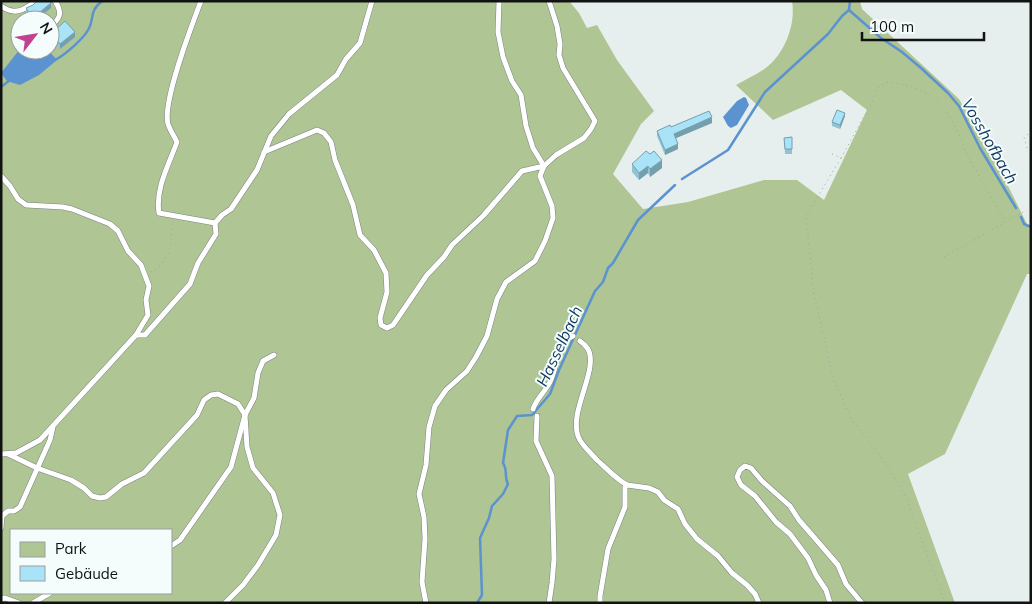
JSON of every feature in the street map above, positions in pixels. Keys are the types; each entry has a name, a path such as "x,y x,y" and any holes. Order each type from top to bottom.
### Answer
{"lane":[{"path":"1,6 9,11 18,12 36,1"},
{"path":"201,1 172,91 168,124 177,142 162,182 158,202 159,213 216,223"},
{"path":"136,335 145,335 190,284 198,263 216,234 216,223 222,215 231,209 257,170 271,136 289,114 338,74 346,58 360,43 372,1"},
{"path":"499,1 498,32 503,57 512,81 521,95 526,126 533,148 544,166"},
{"path":"264,152 317,130 324,133 331,142 335,160 353,205 360,234 374,250 386,272 387,292 380,318 381,325 387,328 392,325 427,275 444,257 452,244 483,216 522,172 544,166 584,138 595,121 563,68 557,26 549,1"},
{"path":"426,603 422,582 425,539 424,517 419,494 426,466 429,427 435,406 446,390 467,371 476,357 487,336 497,299 506,282 535,261 545,241 553,218 552,206 540,176 544,166"},
{"path":"1,176 10,186 18,200 26,205 63,207 110,224 118,231 128,250 141,265 149,286 146,300 148,315 136,335 40,440 16,453 1,454"},
{"path":"533,409 535,403 550,382 564,343 573,336"},
{"path":"580,341 588,349 591,360 576,414 578,438 587,450 618,480 627,485 650,488 658,492 664,500 678,509 685,524 696,539 718,556 732,573 747,585 755,594 759,603"},
{"path":"172,545 180,540 231,467 246,415 254,398 258,373 263,361 274,355"},
{"path":"8,454 71,480 84,488 92,496 106,497 122,484 144,473 186,429 197,415 204,400 211,395 218,394 238,404 246,415 247,447 253,468 273,493 280,515 276,534 258,565 243,585 225,603"},
{"path":"537,416 536,441 552,476 554,559 549,603"},
{"path":"1,528 2,516 8,511 14,511 20,507 50,440 53,426"},
{"path":"830,603 826,590 808,558 790,534 776,522 755,496 741,485 737,477 740,470 745,466 751,468 762,481 790,506 799,520 838,565 846,584 862,603"},
{"path":"600,603 608,549 624,507 625,488 627,485"},
{"path":"33,603 48,594"},
{"path":"1,599 5,598 18,603"}],"path":[{"path":"945,603 904,492 878,453 851,418 834,381 814,294 806,216 841,158 878,88 886,82 924,90 937,101 958,131 968,157 1006,222"},
{"path":"1027,148 1024,137 1031,132"},
{"path":"832,154 841,158"},
{"path":"944,257 1027,210"},
{"path":"146,275 155,270 166,259 172,242 173,216"}],"green space":[{"path":"1,1 569,1 579,13 587,28 597,25 617,60 654,111 641,124 613,174 643,209 688,202 764,180 797,180 824,200 867,110 841,90 773,120 736,85 763,70 779,54 791,28 792,1 860,1 862,9 959,99 990,150 1031,232 1031,274 1027,274 945,454 908,474 955,603 1,603"}],"water":[{"path":"11,60 57,60 39,75 20,85 7,81 1,73"},
{"path":"744,97 749,105 737,125 731,128 723,117 737,101"}],"building":[{"path":"37,1 50,1 51,3 42,10 28,10 26,8"},
{"path":"65,21 75,32 60,44 60,26"},
{"path":"837,110 845,113 840,125 832,122"},
{"path":"709,111 712,117 674,134 678,144 665,150 657,131"},
{"path":"792,137 792,149 785,149 784,138"},
{"path":"646,151 650,154 654,151 662,160 650,169 648,166 639,173 632,164"}],"waterway":[{"path":"60,57 85,35 90,26 94,10 102,1"},
{"name":"Hasselbach","path":"682,179 728,150 765,92 828,34 849,10 850,1"},
{"name":"Vosshofbach","path":"849,10 881,38 921,68 959,106 980,148 1016,208"},
{"path":"1,87 10,80"},
{"name":"Hasselbach","path":"477,603 482,595 480,538 492,506 503,494 508,484 503,463 508,430 517,416 532,415 550,394 595,291 603,282 608,268 613,263 638,220 675,185"},
{"name":"Vosshofbach","path":"1021,217 1024,224 1031,227"}]}
